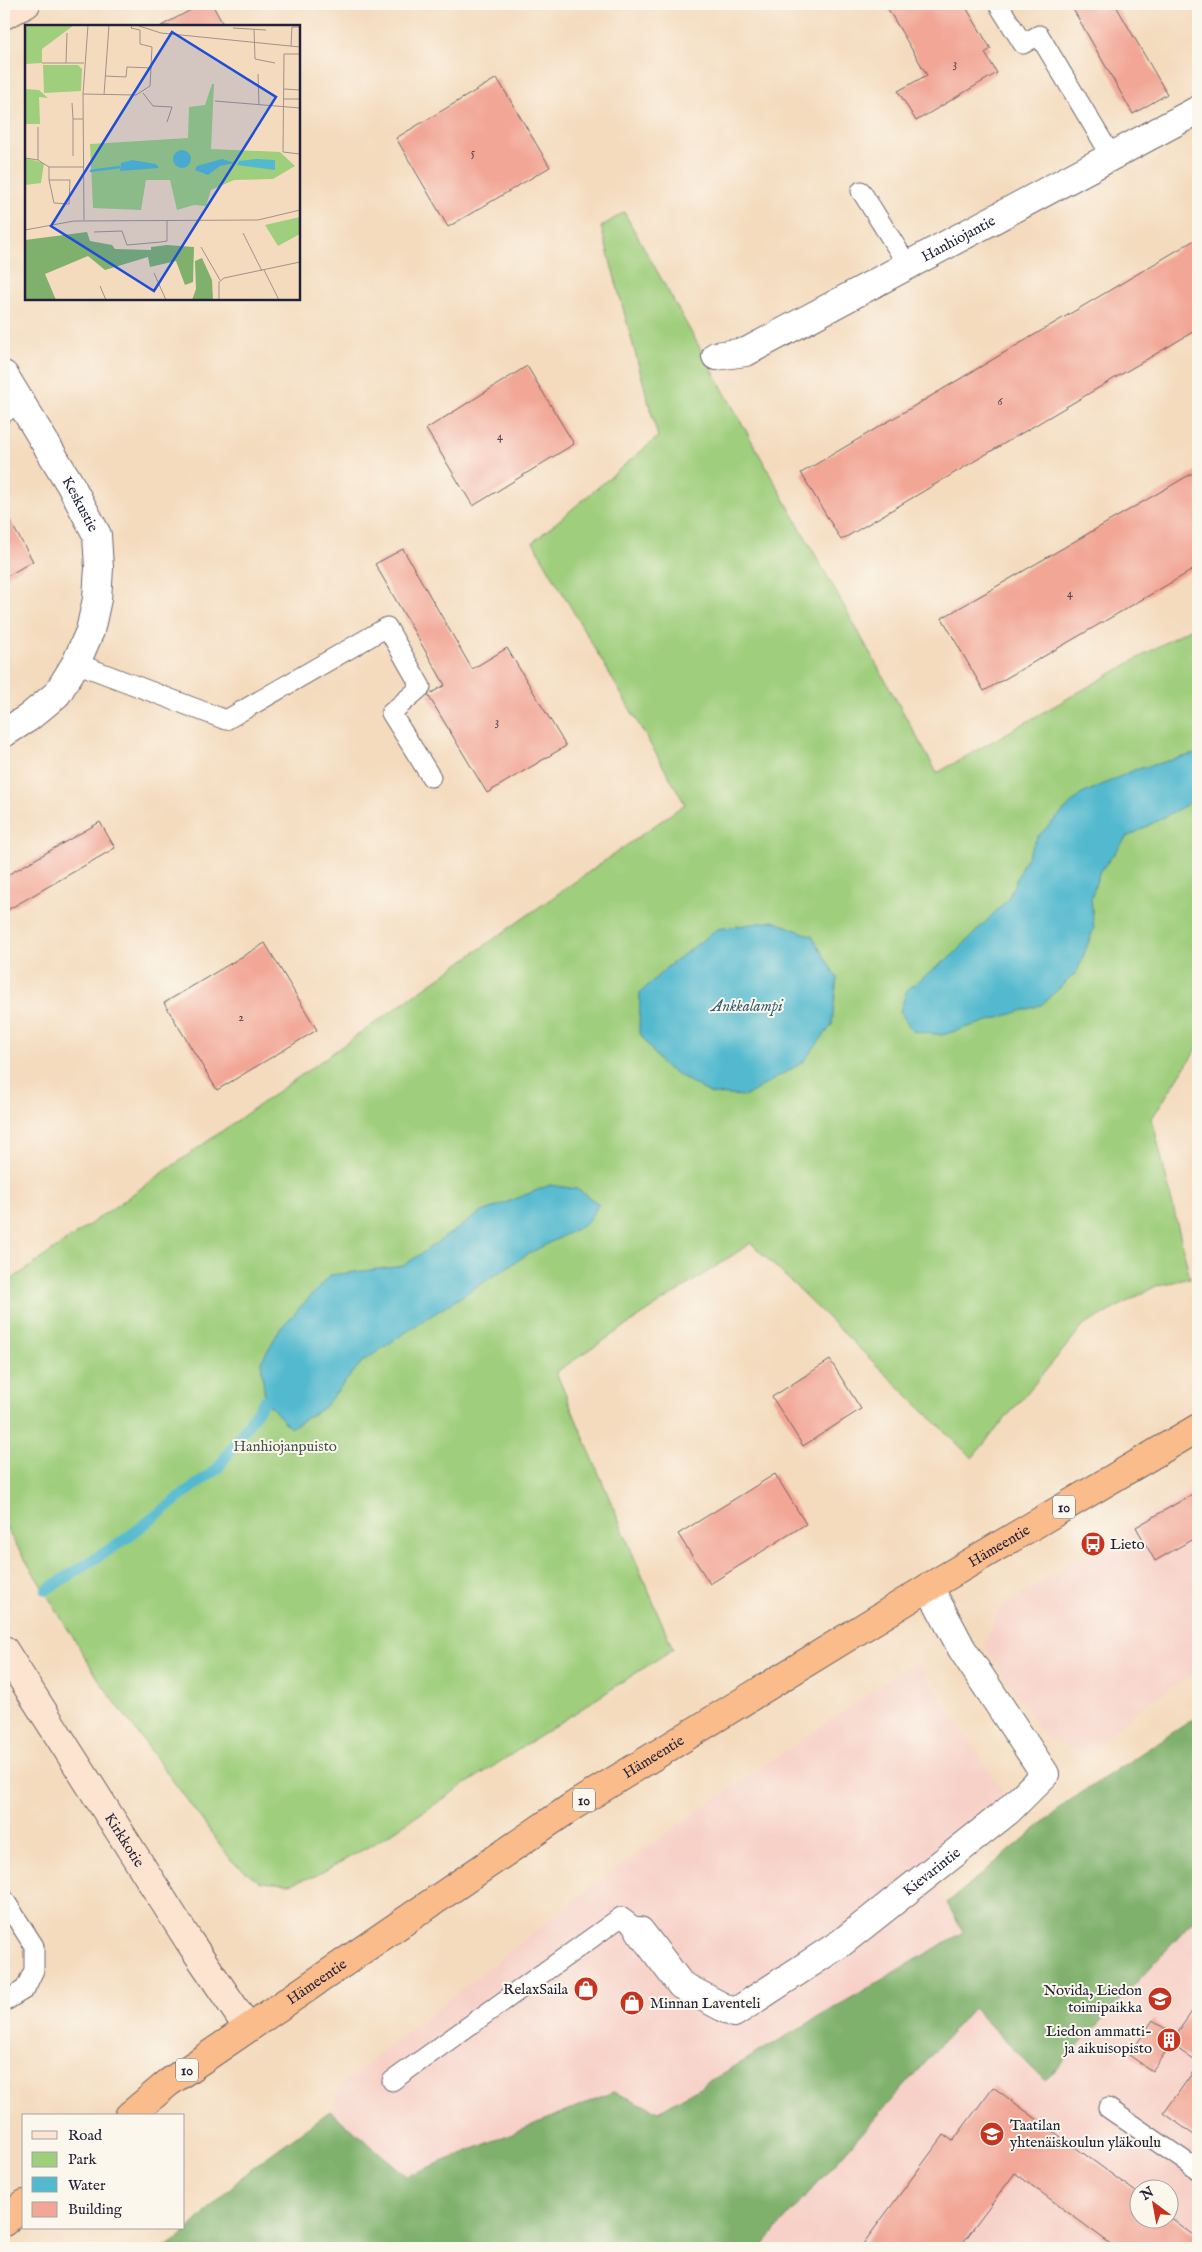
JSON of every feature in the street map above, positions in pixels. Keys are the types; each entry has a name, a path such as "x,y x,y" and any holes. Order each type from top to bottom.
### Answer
{"highway":[{"name":"Hämeentie","path":"131,2114 168,2084 248,2028 573,1806 929,1587 1198,1428"},
{"path":"4,2222 22,2206"}],"street":[{"path":"4,15 26,4"},
{"name":"Hanhiojantie","path":"716,356 746,352 1198,110"},
{"name":"Keskustie","path":"4,375 12,407 70,484 97,535 99,568 97,599 90,631 76,662 57,694 28,718 4,733"},
{"name":"Kievarintie","path":"640,1931 681,1985 734,2013 841,1943 1008,1811 1045,1774 962,1649 929,1587"},
{"name":"Kirkkotie","path":"4,1650 189,1941 248,2028"}],"lane":[{"path":"998,4 1022,44 1039,35 1112,157"},
{"path":"861,191 909,266"},
{"path":"76,662 226,720 387,627 422,687 391,713 431,777"},
{"path":"4,1900 34,1946 34,1970 25,1989 4,2002"},
{"path":"392,2081 621,1917 640,1931"},
{"path":"1108,2108 1198,2170"}],"shaded area":[{"path":"1198,1484 1198,1671 1144,1705 1086,1755 1044,1736 984,1645 999,1609"},
{"path":"917,1661 1005,1795 923,1866 963,1932 658,2111 613,2092 407,2176 330,2111 343,2083 590,1888"},
{"name":"Taatilan yhtenäiskoulun yläkoulu","path":"1198,1916 1198,2248 760,2248 974,2007 1045,2081"}],"green space":[{"name":"Hanhiojanpuisto","path":"624,212 937,773 1198,624 1198,1047 1152,1118 1190,1278 1156,1286 1084,1325 972,1458 751,1243 556,1372 673,1649 377,1842 315,1876 289,1884 260,1882 232,1861 101,1683 4,1525 4,1285 685,804 533,542 658,437 601,227"},
{"path":"1198,1716 1198,1916 1045,2081 973,2008 760,2248 164,2248 180,2237 249,2170 330,2111 407,2176 613,2092 659,2111 963,1932 947,1903 1069,1801"}],"water":[{"path":"1194,754 1198,757 1198,794 1188,804 1127,837 1099,873 1091,899 1094,928 1077,972 1041,1005 942,1035 912,1031 900,1011 907,990 954,954 1008,899 1022,866 1038,836 1080,795 1134,770"},
{"name":"Ankkalampi","path":"773,921 812,936 837,978 832,1025 803,1062 746,1096 711,1094 662,1065 639,1032 640,993 666,968 717,929"},
{"path":"550,1185 577,1189 599,1204 586,1224 528,1254 362,1362 323,1408 290,1428 265,1400 261,1362 280,1329 330,1275 403,1266 480,1213"}],"building":[{"path":"202,4 212,4 223,25 163,25"},
{"path":"885,4 964,4 991,49 985,53 997,73 916,121 898,91 927,75"},
{"path":"1070,4 1115,4 1167,94 1133,114"},
{"path":"497,78 550,167 448,227 396,138"},
{"path":"1198,238 1198,329 841,540 801,473"},
{"path":"527,366 574,444 473,506 426,429"},
{"path":"1198,470 1198,567 984,691 942,618"},
{"path":"4,511 33,561 4,578"},
{"path":"403,549 472,669 507,648 566,746 487,793 428,695 445,685 375,564"},
{"path":"100,822 115,848 4,912 4,877"},
{"path":"265,943 317,1030 217,1090 164,1003"},
{"path":"830,1360 861,1409 803,1446 772,1397"},
{"path":"775,1474 806,1524 710,1584 678,1534"},
{"path":"1198,1491 1198,1548 1193,1539 1155,1561 1136,1527"},
{"name":"Liedon ammatti- ja aikuisopisto","path":"1198,2003 1198,2063 1171,2044 1152,2071 1129,2055 1153,2020 1175,2036"},
{"name":"Liedon ammatti- ja aikuisopisto","path":"1198,2065 1198,2138 1164,2113"},
{"path":"993,2087 1130,2188 1130,2230 1180,2230 1180,2224 1198,2238 1198,2248 1116,2248 1015,2173 959,2248 860,2248 944,2135 953,2141"}],"waterway":[{"path":"46,1590 124,1540 218,1468 265,1400"}],"place":[{"name":"Lieto","path":"1093,1544"},
{"name":"RelaxSaila","path":"586,1989"},
{"name":"Novida, Liedon toimipaikka","path":"1160,1999"},
{"name":"Minnan Laventeli","path":"632,2003"},
{"name":"Liedon ammatti- ja aikuisopisto","path":"1169,2040"},
{"name":"Taatilan yhtenäiskoulun yläkoulu","path":"992,2134"}]}
